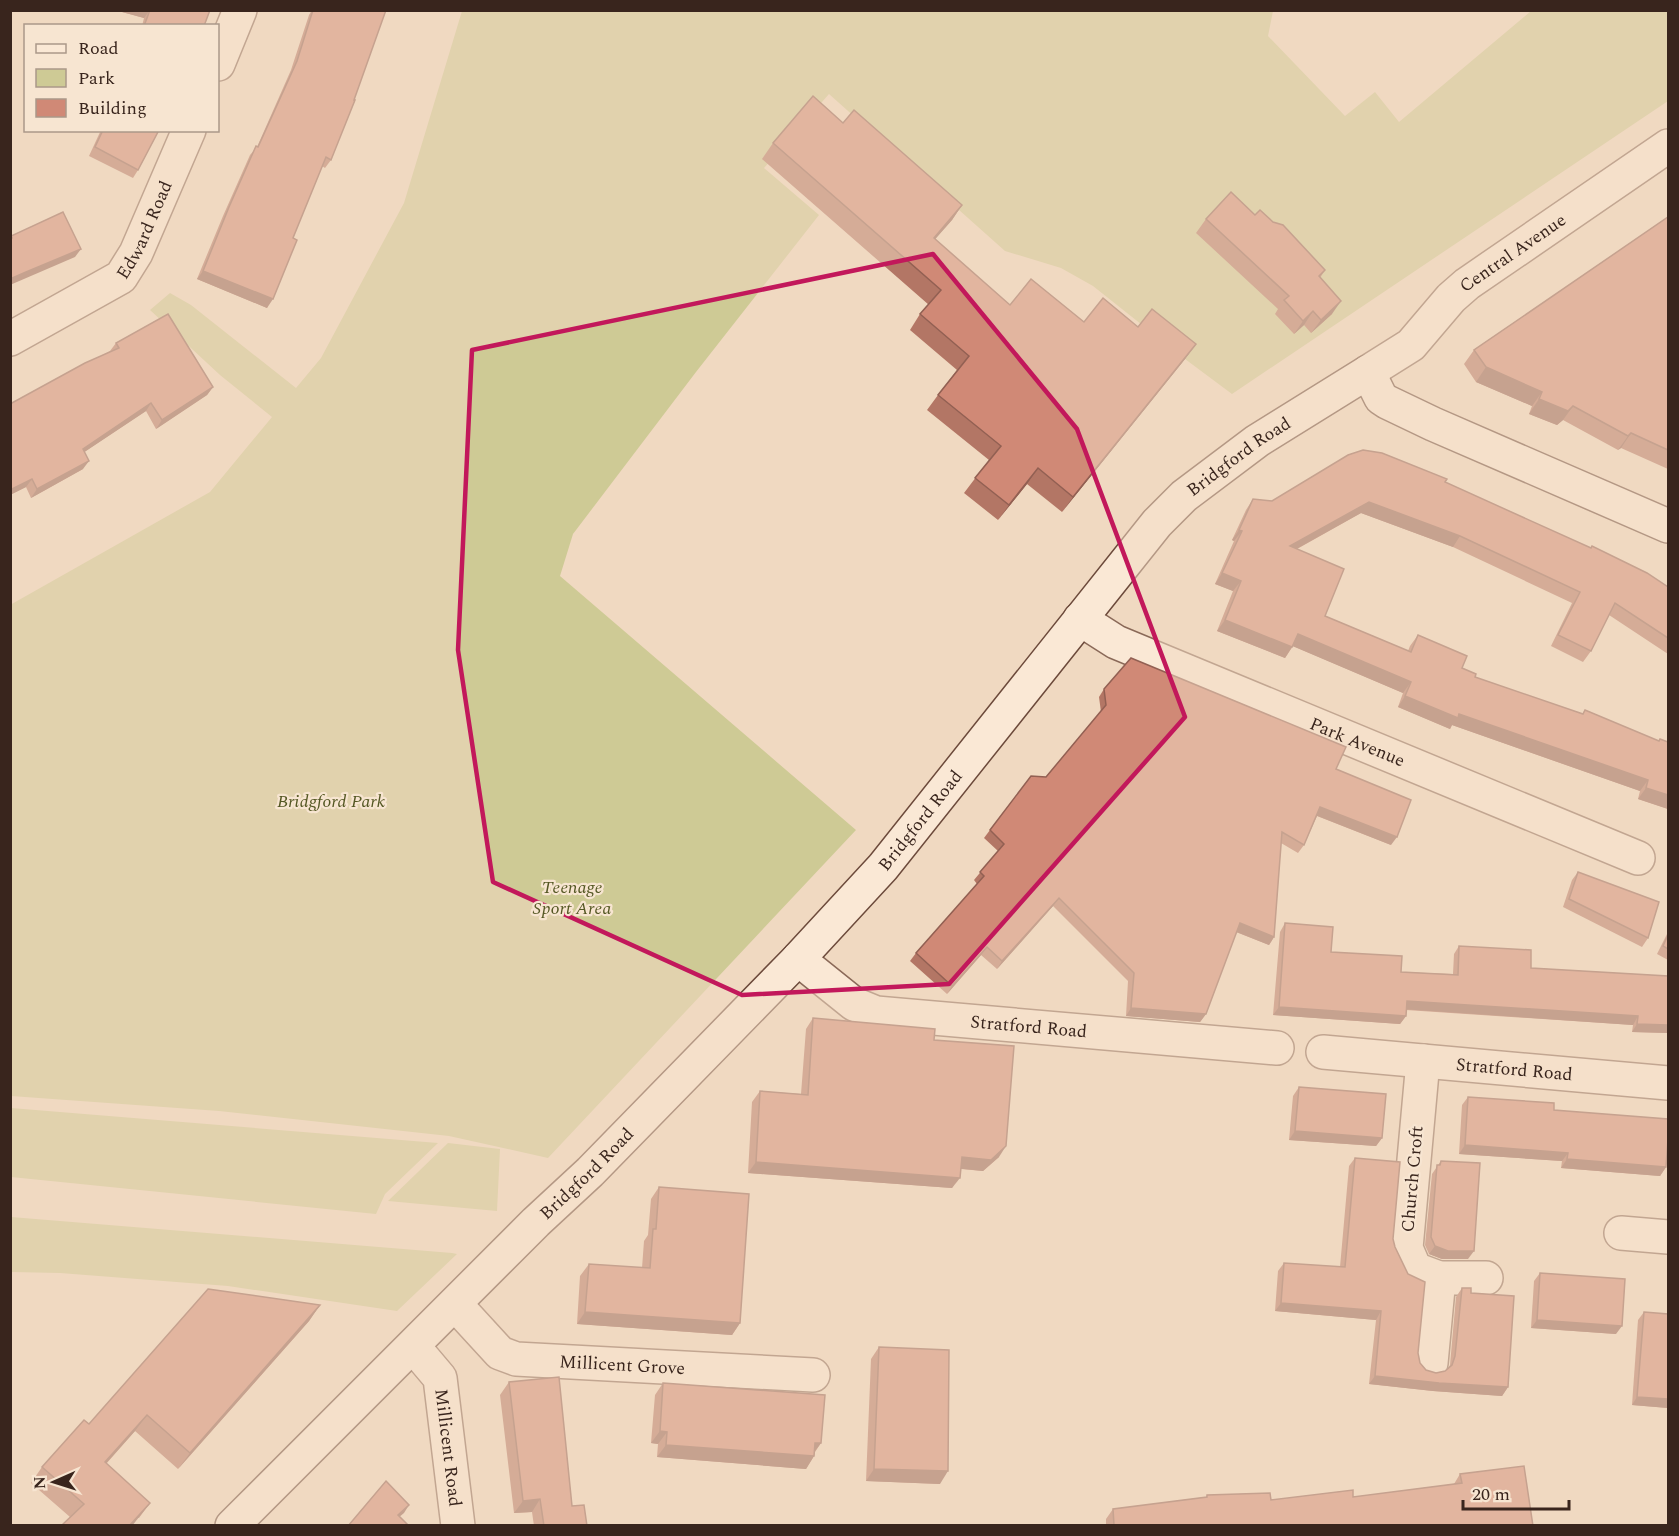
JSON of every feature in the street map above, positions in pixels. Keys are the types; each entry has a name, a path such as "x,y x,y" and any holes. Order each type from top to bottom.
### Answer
{"street":[{"path":"219,62 240,10"},
{"name":"Edward Road","path":"10,339 121,277 136,253 188,132"},
{"name":"Central Avenue","path":"1368,372 1411,345 1451,298 1467,284 1668,146"},
{"path":"1368,372 1381,398 1388,402 1433,424 1668,526"},
{"name":"Bridgford Road","path":"232,1526 536,1222 590,1172 798,959 883,867 1157,523 1184,496 1257,441 1368,372"},
{"name":"Park Avenue","path":"1080,619 1116,642 1638,858"},
{"name":"Stratford Road","path":"798,959 854,1004 876,1013 1277,1048"},
{"name":"Stratford Road","path":"1323,1052 1668,1083"},
{"name":"Church Croft","path":"1423,1061 1406,1248 1415,1269 1439,1278 1486,1278"},
{"path":"1622,1233 1668,1237"},
{"path":"1431,1363 1439,1278"},
{"name":"Millicent Grove","path":"455,1304 500,1353 516,1359 813,1375"},
{"name":"Millicent Road","path":"412,1346 440,1378 458,1526"}],"highlighted area":[{"path":"933,254 1077,429 1185,717 949,984 742,995 493,882 458,650 472,350"}],"green space":[{"name":"Bridgford Park","path":"462,11 1273,11 1268,36 1345,116 1375,92 1399,122 1531,11 1668,11 1668,101 1232,394 1093,286 1061,268 1005,251 829,94 764,168 819,215 573,534 560,576 856,830 548,1158 449,1136 219,1111 11,1096 10,605 210,492 272,417 220,375 150,310 170,293 191,305 296,388 321,358 404,203"},
{"path":"11,1108 438,1143 385,1194 376,1214 11,1177"},
{"path":"448,1143 500,1149 497,1211 388,1201"},
{"path":"11,1217 457,1254 397,1311 228,1286 60,1273 11,1272"}],"building":[{"path":"150,10 210,10 205,24 145,24"},
{"path":"313,10 386,10 355,100 331,160 326,157 293,238 297,240 273,299 203,271 256,146 258,147 297,61"},
{"path":"813,96 843,123 854,110 962,205 934,238 1010,305 1031,279 1084,322 1103,298 1138,327 1152,309 1196,344 1073,497 1038,468 1009,505 975,478 1001,446 938,395 969,356 920,314 941,290 773,143"},
{"path":"102,132 158,132 138,170 95,147"},
{"path":"1231,192 1255,215 1260,210 1273,222 1283,225 1325,270 1319,276 1341,301 1321,320 1313,311 1303,321 1284,300 1289,296 1206,219"},
{"path":"63,212 81,249 10,279 11,236"},
{"path":"1668,217 1668,450 1631,433 1628,436 1573,406 1568,411 1539,399 1542,392 1486,367 1474,350"},
{"path":"168,314 213,387 162,420 151,403 83,449 89,461 37,489 32,479 10,490 10,404 85,363 119,348 116,343"},
{"path":"1363,450 1382,453 1447,479 1445,482 1591,548 1592,546 1647,573 1668,587 1668,638 1615,603 1591,651 1558,635 1580,592 1460,536 1369,502 1290,546 1344,569 1325,616 1411,652 1418,635 1467,656 1462,668 1476,674 1475,677 1583,714 1585,710 1659,741 1660,739 1668,742 1668,795 1646,788 1648,780 1459,714 1458,718 1405,696 1411,682 1298,634 1292,647 1225,620 1241,581 1222,573 1242,531 1239,530 1253,499 1272,501 1348,455"},
{"path":"1131,658 1346,747 1336,769 1411,800 1397,837 1320,807 1304,845 1282,832 1274,937 1240,923 1206,1014 1131,1008 1134,973 1059,898 1002,961 987,947 952,986 916,953 984,876 980,872 1004,844 990,830 1031,776 1046,777 1106,705 1104,689"},
{"path":"1578,872 1659,902 1648,938 1569,899"},
{"path":"1285,923 1333,927 1331,952 1402,956 1401,972 1458,975 1459,946 1531,950 1531,968 1668,976 1668,1025 1637,1024 1638,1016 1407,1001 1406,1016 1279,1007"},
{"path":"1668,935 1668,949 1663,946"},
{"path":"813,1018 935,1029 934,1040 1014,1046 1006,1146 991,1160 962,1157 960,1178 756,1162 760,1091 808,1095"},
{"path":"1299,1087 1386,1094 1382,1138 1295,1131"},
{"path":"1468,1097 1554,1103 1554,1110 1668,1119 1666,1167 1567,1159 1568,1153 1465,1145"},
{"path":"1355,1158 1400,1162 1393,1239 1408,1274 1425,1282 1418,1353 1420,1363 1426,1370 1436,1373 1445,1371 1452,1365 1455,1356 1462,1288 1471,1288 1471,1293 1514,1296 1508,1387 1375,1376 1381,1311 1281,1303 1284,1263 1345,1267"},
{"path":"1441,1161 1480,1163 1474,1251 1448,1251 1435,1246 1431,1237 1437,1165 1440,1165"},
{"path":"659,1187 749,1194 740,1323 585,1312 589,1264 650,1268"},
{"path":"1540,1273 1625,1279 1622,1326 1537,1320"},
{"path":"208,1289 320,1305 190,1453 147,1415 105,1462 150,1503 129,1526 61,1526 84,1504 42,1467 84,1420 89,1424"},
{"path":"1644,1312 1668,1314 1668,1399 1637,1397"},
{"path":"879,1347 949,1350 948,1471 874,1469"},
{"path":"559,1377 572,1506 584,1505 587,1526 544,1526 540,1499 523,1501 509,1382"},
{"path":"663,1383 825,1395 821,1443 815,1443 814,1456 666,1445 667,1432 660,1431"},
{"path":"1524,1466 1533,1526 1111,1526 1114,1525 1113,1509 1207,1497 1207,1495 1270,1493 1271,1500 1353,1490 1353,1497 1462,1483 1460,1474"},
{"path":"386,1481 409,1505 398,1515 409,1526 348,1526"}],"park label":[{"name":"Teenage Sport Area","path":"572,897"}]}
